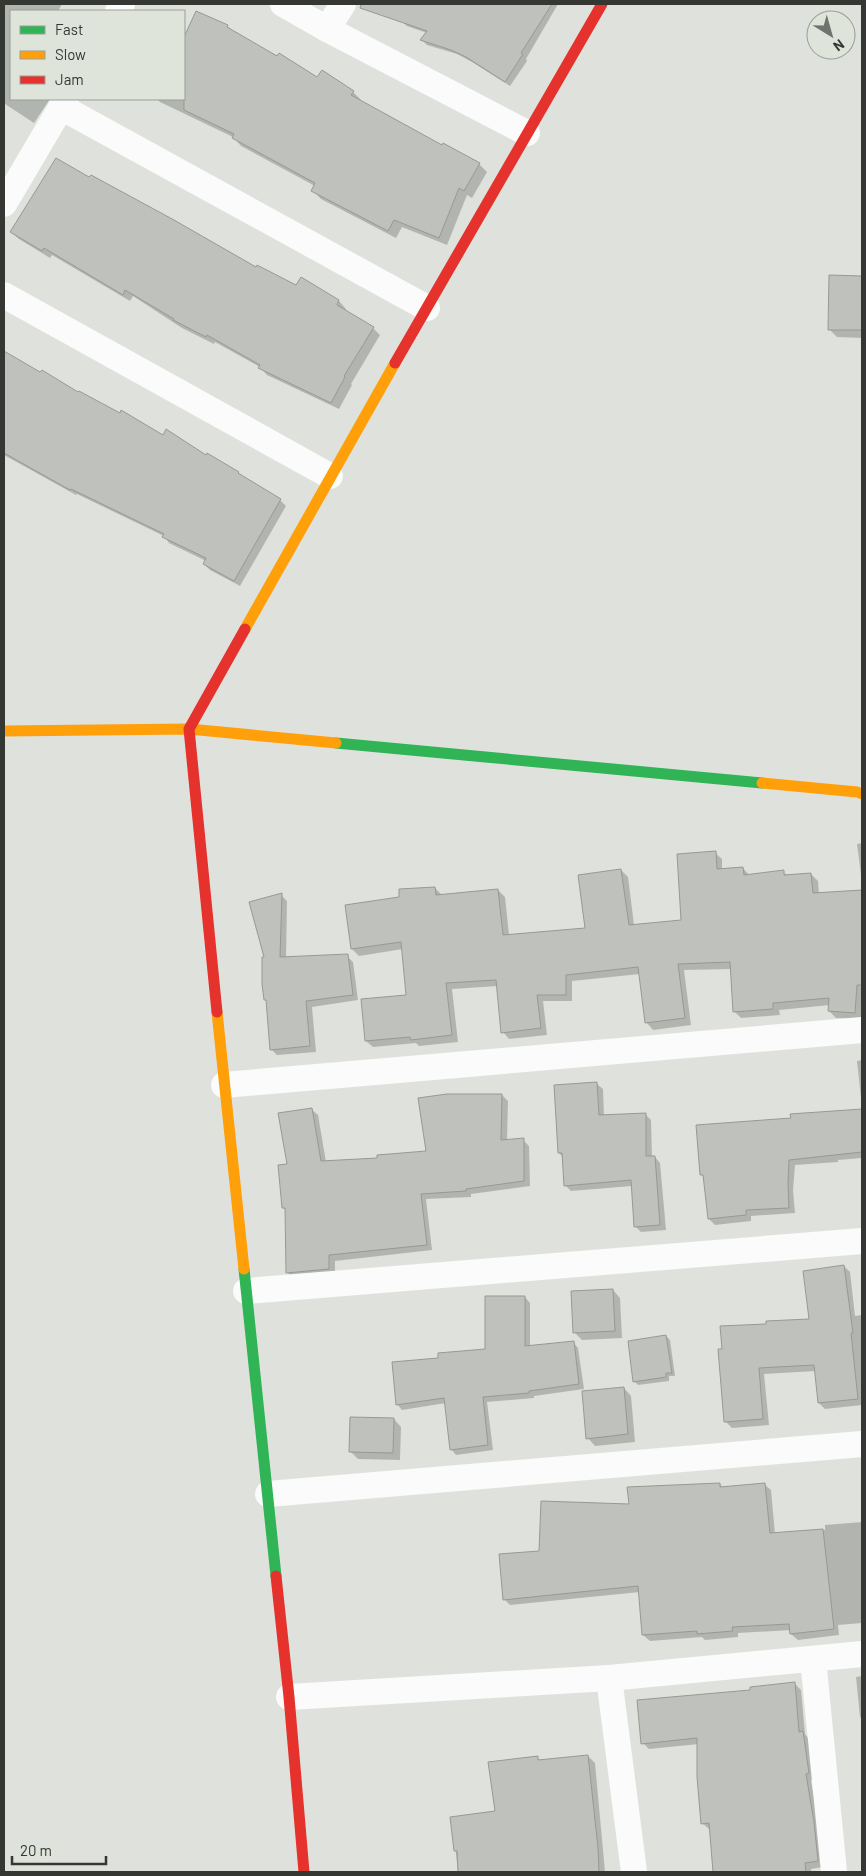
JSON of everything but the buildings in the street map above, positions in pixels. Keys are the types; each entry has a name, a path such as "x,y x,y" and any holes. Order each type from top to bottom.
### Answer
{"street":[{"path":"283,4 328,30 527,133"},
{"path":"328,30 343,4"},
{"path":"304,1872 290,1697 224,1085 189,729 330,476 602,4"},
{"path":"4,204 64,103 427,308"},
{"path":"4,295 330,476"},
{"path":"4,731 189,729 858,792 862,794"},
{"path":"224,1085 862,1030"},
{"path":"246,1291 862,1241"},
{"path":"268,1494 862,1444"},
{"path":"290,1697 609,1678 862,1654"},
{"path":"813,1659 834,1872"},
{"path":"609,1678 634,1872"}],"traffic: fast":[{"path":"336,743 762,783"},
{"path":"244,1269 276,1576"}],"traffic: slow":[{"path":"245,629 395,363"},
{"path":"4,731 189,729 336,743"},
{"path":"762,783 862,794"},
{"path":"217,1012 244,1269"}],"traffic: jam":[{"path":"395,363 602,4"},
{"path":"217,1012 189,729 245,629"},
{"path":"276,1576 289,1697 304,1872"}]}
